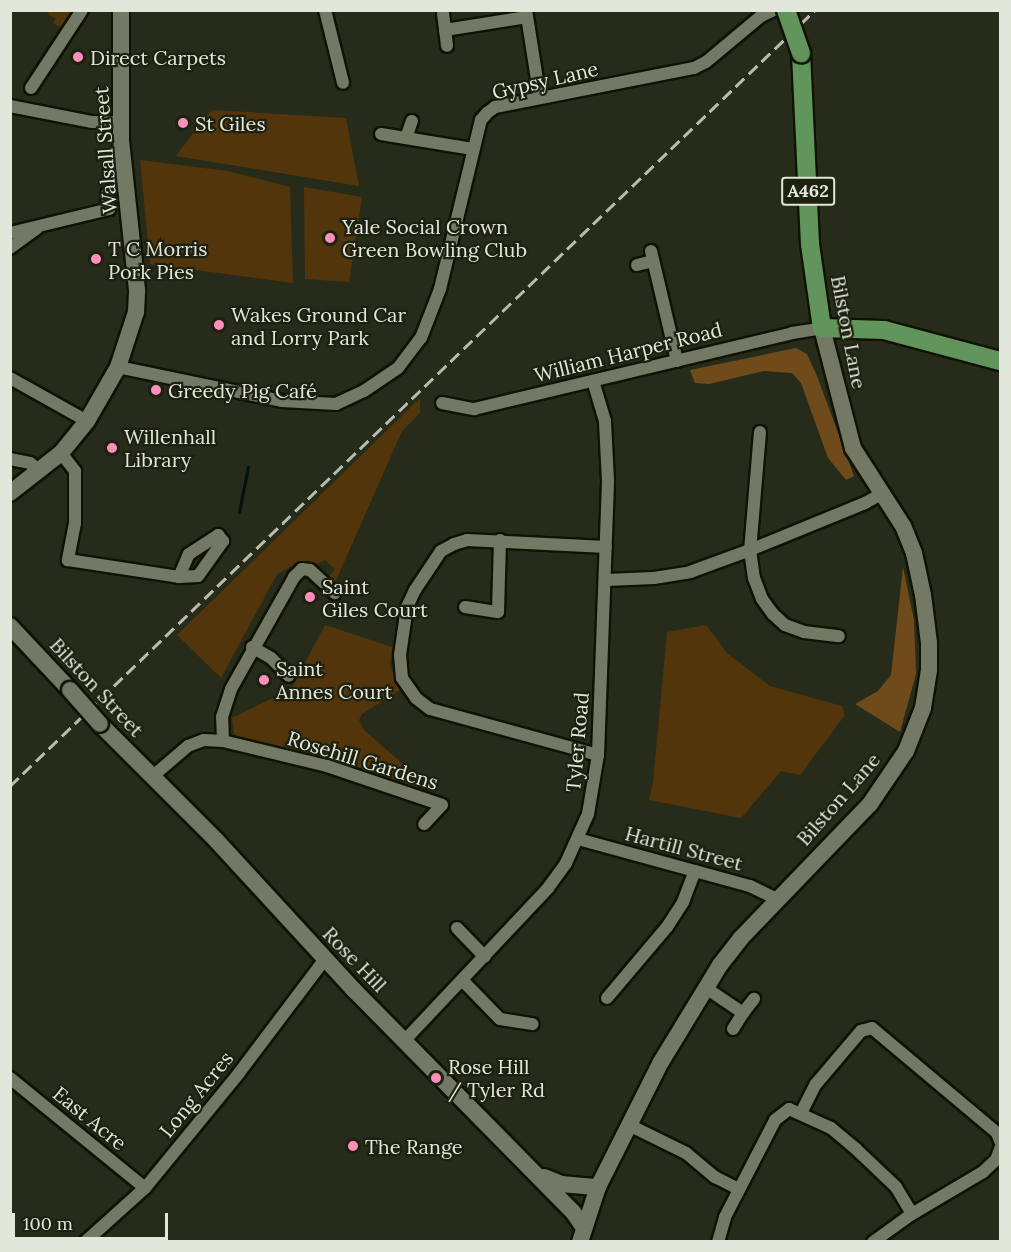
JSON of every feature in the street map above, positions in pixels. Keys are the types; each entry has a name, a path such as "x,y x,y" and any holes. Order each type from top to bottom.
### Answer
{"main road":[{"name":"Walsall Street","path":"10,494 61,453 87,421 118,367 135,318 137,290 121,122 122,10"},
{"name":"Bilston Lane","path":"582,1235 598,1187 629,1125 661,1062 706,988 741,938 870,804 888,780 916,732 923,708 929,670 919,570 909,537 853,448 822,328 810,244 801,53 786,10"},
{"path":"822,328 884,330 1000,361"},
{"name":"Bilston Street","path":"10,626 100,724 153,776"},
{"name":"Rose Hill","path":"153,776 325,959 573,1212 582,1235"},
{"name":"Rose Hill","path":"530,1168 561,1184 598,1187"}],"street":[{"path":"31,88 82,10"},
{"path":"325,10 343,83"},
{"name":"Gypsy Lane","path":"118,367 282,401 336,404 364,391 398,368 421,338 440,289 481,120 495,107 694,69 706,62 761,16 774,10"},
{"path":"443,13 447,46"},
{"path":"445,30 527,14 540,98"},
{"path":"10,106 92,122 121,122"},
{"path":"406,138 412,122"},
{"path":"381,134 473,149"},
{"path":"10,233 44,224 111,214 107,194"},
{"path":"10,248 44,224"},
{"path":"637,265 652,256 677,361"},
{"name":"William Harper Road","path":"442,404 474,409 792,333 822,328"},
{"path":"10,378 87,421"},
{"name":"Tyler Road","path":"405,1040 463,981 548,888 578,839 593,795 598,755 606,580 608,452 605,422 593,381"},
{"path":"760,432 750,550 754,578 762,599 773,614 795,630 839,636"},
{"path":"61,453 75,471 75,523 68,560 179,577"},
{"path":"10,459 30,463 39,470"},
{"path":"606,580 678,575 750,550 865,503 883,493"},
{"path":"598,755 430,709 416,698 402,678 400,655 407,607 415,590 441,552 467,540 606,547"},
{"path":"465,607 498,612 500,540"},
{"path":"223,741 222,717 231,689 252,647 294,577 302,569 316,573 334,593"},
{"path":"252,647 272,658 289,676"},
{"name":"Rosehill Gardens","path":"153,776 188,746 204,740 223,741 327,766 442,805 424,825"},
{"name":"Hartill Street","path":"578,839 760,889 777,899"},
{"path":"607,998 667,927 683,902 695,871"},
{"path":"457,928 485,957"},
{"name":"Long Acres","path":"85,1242 145,1188 239,1073 325,959"},
{"path":"463,981 500,1019 533,1024"},
{"path":"706,988 743,1013"},
{"path":"733,1029 754,999"},
{"path":"801,1113 816,1084 861,1031 872,1028 997,1133 1000,1141"},
{"name":"East Acre","path":"10,1078 145,1188"},
{"path":"718,1242 739,1189 780,1113 789,1108 831,1128 856,1149 896,1187 912,1215"},
{"path":"629,1125 686,1153 715,1177 739,1189"},
{"path":"873,1242 912,1215 984,1172 996,1160 1000,1149"}],"shaded area":[{"path":"50,11 75,11 63,29 53,23 56,19 48,14"},
{"path":"214,110 346,118 359,186 176,156 207,115"},
{"path":"140,160 228,171 290,187 293,283 150,264"},
{"name":"Yale Social Crown Green Bowling Club","path":"304,187 362,197 349,282 305,279"},
{"path":"796,348 807,354 817,376 854,476 846,480 828,458 801,383 792,373 764,371 709,384 695,383 690,370"},
{"path":"420,398 420,413 402,431 334,585 328,578 335,569 325,560 314,565 302,561 277,574 221,678 177,635"},
{"path":"903,567 914,620 916,674 900,732 855,704 878,691 891,675"},
{"path":"325,625 392,647 390,666 400,690 362,714 359,720 364,730 420,779 416,792 239,740 234,733 232,718 291,689"},
{"path":"706,625 727,653 770,686 842,706 845,715 800,775 781,771 741,818 649,800 653,782 667,632"}],"waterway":[{"path":"239,512 248,467"}],"railway":[{"path":"10,786 815,10"}],"place":[{"name":"Direct Carpets","path":"78,57"},
{"name":"St Giles","path":"183,123"},
{"name":"Yale Social Crown Green Bowling Club","path":"330,238"},
{"name":"T C Morris Pork Pies","path":"96,259"},
{"name":"Wakes Ground Car and Lorry Park","path":"219,325"},
{"name":"Greedy Pig Café","path":"156,390"},
{"name":"Willenhall Library","path":"112,448"},
{"name":"Saint Giles Court","path":"310,597"},
{"name":"Saint Annes Court","path":"264,680"},
{"name":"Rose Hill / Tyler Rd","path":"436,1078"},
{"name":"The Range","path":"353,1146"}]}
